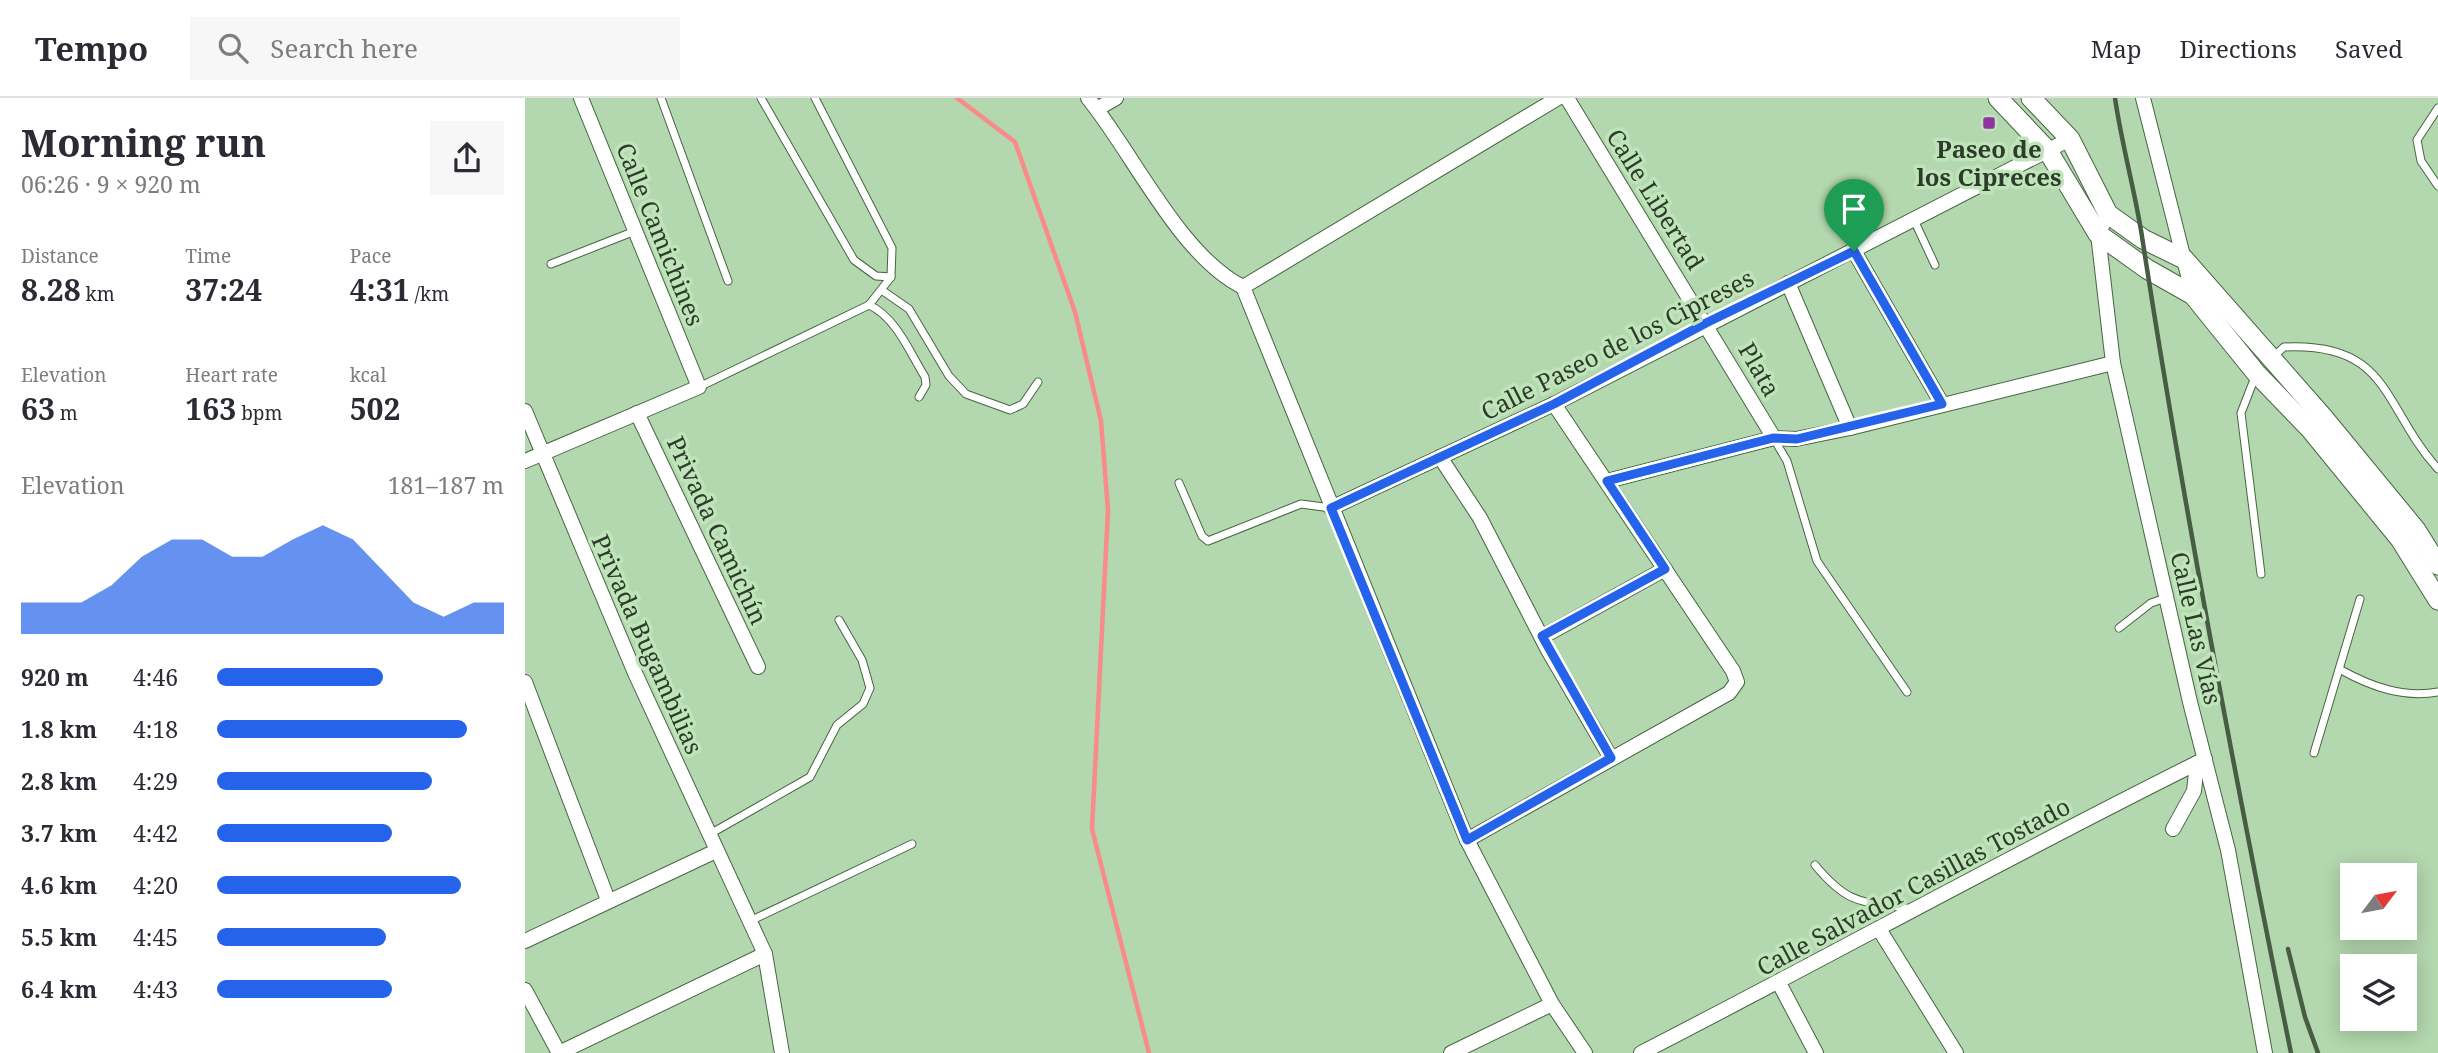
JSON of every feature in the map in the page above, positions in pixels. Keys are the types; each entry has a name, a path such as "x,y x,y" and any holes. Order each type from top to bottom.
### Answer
{"street":[{"name":"Calle Camichines","path":"581,98 698,387"},
{"path":"1116,98 1093,104 1159,201 1193,244 1231,281 1244,287 1467,840 1552,1004 1585,1053"},
{"path":"1244,287 1558,98"},
{"name":"Calle Libertad","path":"1567,98 1706,323"},
{"path":"1998,98 2048,150 2098,234 2147,269 2193,295 2263,366 2323,416 2416,530 2438,565"},
{"path":"2031,98 2070,139 2108,214 2143,239 2184,259 2311,430 2400,540 2438,600"},
{"path":"2143,98 2193,295"},
{"name":"Calle Paseo de los Cipreses","path":"1331,508 1554,404 1706,323 1854,251 2070,139"},
{"path":"2098,234 2108,214"},
{"name":"Calle Las Vías","path":"2098,234 2113,363 2201,761 2228,850 2265,1053"},
{"path":"1854,251 1942,404"},
{"path":"1788,283 1850,428"},
{"name":"Plata","path":"1706,323 1773,438"},
{"path":"1607,481 1773,438 1797,439 1850,428 2113,363"},
{"path":"525,461 698,387"},
{"path":"1467,840 1729,693 1737,682 1733,671 1554,404"},
{"name":"Privada Bugambilias","path":"525,411 635,673 716,851"},
{"name":"Privada Camichín","path":"637,413 758,667"},
{"path":"1440,457 1480,518 1542,636 1611,758"},
{"path":"1542,636 1665,569"},
{"path":"525,682 608,900"},
{"path":"2173,828 2195,791 2201,761"},
{"name":"Calle Salvador Casillas Tostado","path":"1641,1053 1779,983 1912,909 2201,761"},
{"path":"525,941 716,851 765,954 782,1053"},
{"path":"1879,929 1955,1053"},
{"path":"525,990 559,1053 765,954"},
{"path":"1779,983 1816,1053"},
{"path":"1451,1053 1552,1004"}],"lane":[{"path":"661,98 728,281"},
{"path":"761,98 854,260 876,276 891,277"},
{"path":"698,387 869,305 883,292 891,277 892,248 815,98"},
{"path":"2149,116 2151,98"},
{"path":"2438,108 2417,140 2421,161 2438,186"},
{"path":"1914,220 1935,265"},
{"path":"551,264 636,231"},
{"path":"883,292 909,309 949,376 965,394 1010,410 1023,404 1038,382"},
{"path":"869,305 881,311 892,324 925,377 926,385 919,397"},
{"path":"2261,573 2241,413 2263,366 2284,347 2340,351 2376,376 2438,469"},
{"path":"1773,438 1787,461 1817,561 1907,692"},
{"path":"1179,483 1202,536 1208,541 1301,504 1331,508"},
{"path":"2119,628 2151,603 2167,598"},
{"path":"2314,752 2341,670 2360,598"},
{"path":"709,834 810,777 837,725 863,704 870,688 863,660 839,620"},
{"path":"2341,670 2377,689 2423,695 2438,692"},
{"path":"750,921 912,844"},
{"path":"1815,865 1835,889 1853,900 1912,909"}],"waterway":[{"path":"957,98 1015,142 1075,312 1101,421 1108,510 1092,829 1149,1053"}],"railway":[{"path":"2115,98 2140,225 2212,649 2291,1053"},
{"path":"2288,949 2305,1017 2318,1053"}],"place":[{"name":"Paseo de los Cipreces","path":"1989,123"}],"route":[{"path":"1854,251 1942,404 1797,439 1773,438 1607,481 1665,569 1542,636 1611,758 1467,840 1331,508 1554,404 1706,323 1854,251"}]}
